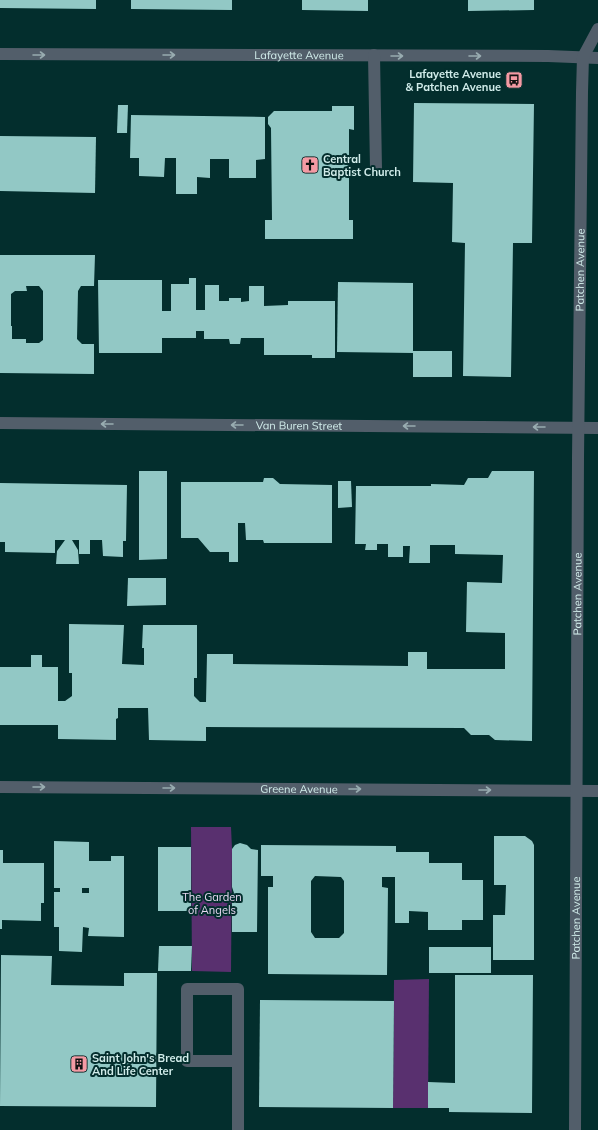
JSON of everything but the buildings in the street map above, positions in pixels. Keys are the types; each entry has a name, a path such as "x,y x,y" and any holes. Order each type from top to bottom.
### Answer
{"street":[{"path":"583,58 598,29"},
{"name":"Lafayette Avenue","path":"0,54 548,56 598,58"},
{"path":"374,55 376,169"},
{"name":"Patchen Avenue","path":"575,1130 578,427 583,58"},
{"name":"Van Buren Street","path":"0,423 598,428"},
{"name":"Greene Avenue","path":"0,787 598,791"},
{"path":"238,1061 187,1061 187,989 238,989 238,1061 238,1130"}],"green space":[{"name":"The Garden of Angels","path":"191,827 231,827 231,972 192,971"},
{"path":"429,979 428,1108 393,1108 394,980"}],"place":[{"name":"Lafayette Avenue & Patchen Avenue","path":"514,80"},
{"name":"Central Baptist Church","path":"310,165"},
{"name":"Saint John's Bread And Life Center","path":"79,1064"}]}
